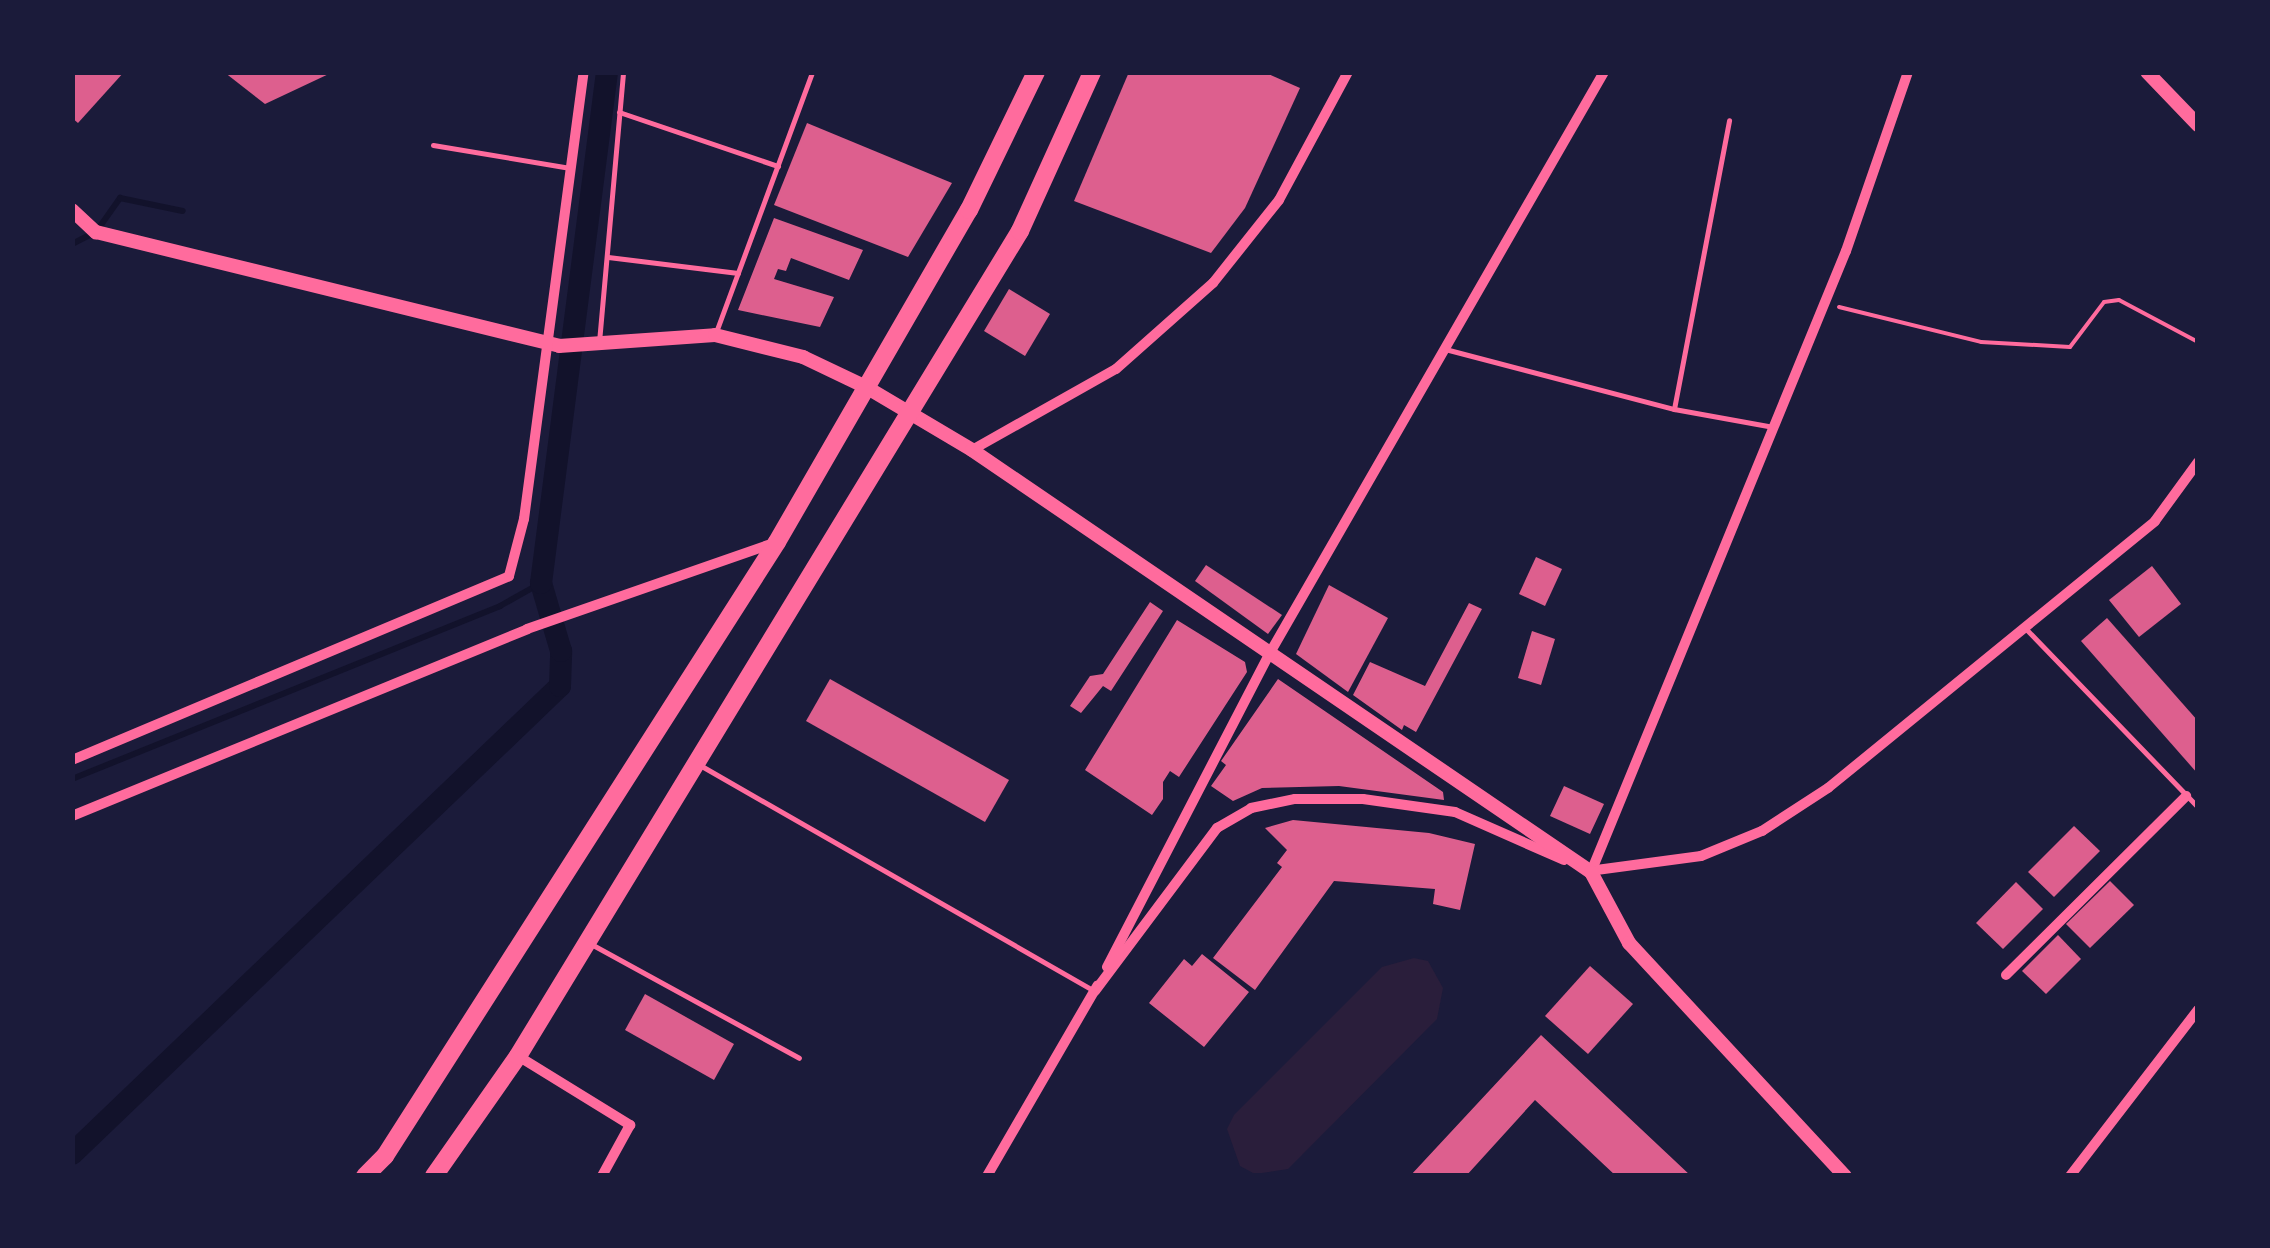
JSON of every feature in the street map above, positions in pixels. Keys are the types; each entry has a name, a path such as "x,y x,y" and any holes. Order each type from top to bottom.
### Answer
{"main road":[{"path":"366,1176 396,1140 778,542 969,210 1036,72"},
{"path":"434,1176 518,1056 1020,231 1092,72"}],"street":[{"path":"72,760 510,576 524,519 552,344 584,72"},
{"path":"972,450 1116,369 1213,282 1279,200 1348,72"},
{"path":"987,1176 1095,991 1271,651 1604,72"},
{"path":"1591,872 1825,303 1908,72"},
{"path":"2147,72 2174,108 2198,126"},
{"path":"72,210 96,232 552,344 592,345 716,335 803,358 866,387 972,450 1591,872 1628,943 1845,1176"},
{"path":"1095,991 1217,828 1252,808 1295,798 1362,799 1455,812 1591,872 1701,856 1762,832 1899,736 2024,626 2155,521 2198,462"},
{"path":"72,816 538,624 778,542"},
{"path":"2006,975 2186,796"},
{"path":"2070,1176 2198,1010"},
{"path":"518,1056 630,1125 602,1176"}],"lane":[{"path":"592,345 608,258 623,72"},
{"path":"716,335 812,72"},
{"path":"618,112 778,166"},
{"path":"1674,410 1729,120"},
{"path":"433,145 570,168"},
{"path":"608,258 738,274"},
{"path":"1445,349 1674,410 1773,427"},
{"path":"2024,626 2198,806"},
{"path":"695,762 1095,991"},
{"path":"587,941 799,1058"}],"path":[{"path":"1825,303 1981,342 2070,347 2104,302 2119,300 2198,342"}],"shaded area":[{"path":"1414,958 1428,961 1443,988 1437,1019 1288,1169 1255,1174 1240,1166 1227,1129 1234,1115 1382,967"}],"building":[{"path":"72,72 124,72 78,123 72,118"},
{"path":"224,72 333,72 265,104"},
{"path":"1129,72 1264,72 1300,88 1245,208 1211,253 1074,201"},
{"path":"807,123 952,183 908,257 774,205"},
{"path":"774,218 863,250 849,280 791,258 786,271 778,269 774,279 834,297 820,327 738,310"},
{"path":"1009,289 1050,314 1025,356 984,331"},
{"path":"1536,557 1562,569 1545,606 1519,594"},
{"path":"1206,565 1282,615 1268,634 1195,581"},
{"path":"2152,566 2181,604 2139,637 2109,600"},
{"path":"1329,585 1388,618 1348,692 1296,654"},
{"path":"1150,602 1163,611 1111,691 1103,686 1081,713 1070,706 1090,676 1103,674"},
{"path":"1469,603 1482,609 1416,732 1404,725 1402,730 1353,695 1370,662 1425,686"},
{"path":"2107,618 2198,721 2198,774 2081,641"},
{"path":"1177,620 1245,662 1247,672 1179,777 1170,771 1163,782 1163,799 1152,815 1085,770"},
{"path":"1532,631 1555,639 1541,685 1518,678"},
{"path":"830,679 1009,780 985,822 806,721"},
{"path":"1278,679 1443,792 1444,800 1339,786 1262,788 1233,801 1211,786 1226,765 1221,761"},
{"path":"1564,786 1604,804 1590,834 1550,816"},
{"path":"1293,820 1429,833 1475,844 1460,910 1433,904 1435,889 1334,881 1255,990 1213,958 1282,867 1277,863 1287,850 1265,828"},
{"path":"2074,826 2100,851 2054,897 2028,872"},
{"path":"2110,881 2134,905 2090,948 2066,924"},
{"path":"2016,882 2043,909 2003,949 1976,923"},
{"path":"2058,935 2081,959 2046,994 2022,971"},
{"path":"1202,954 1249,992 1204,1047 1149,1003 1184,959 1192,966"},
{"path":"1590,966 1633,1004 1588,1054 1545,1016"},
{"path":"645,994 734,1044 714,1080 625,1030"},
{"path":"1541,1035 1691,1176 1616,1176 1535,1100 1466,1176 1410,1176"}],"waterway":[{"path":"72,1154 560,686 561,651 541,583 607,72"},
{"path":"72,244 96,232 120,198 183,211"},
{"path":"72,779 500,606 541,583"}]}
